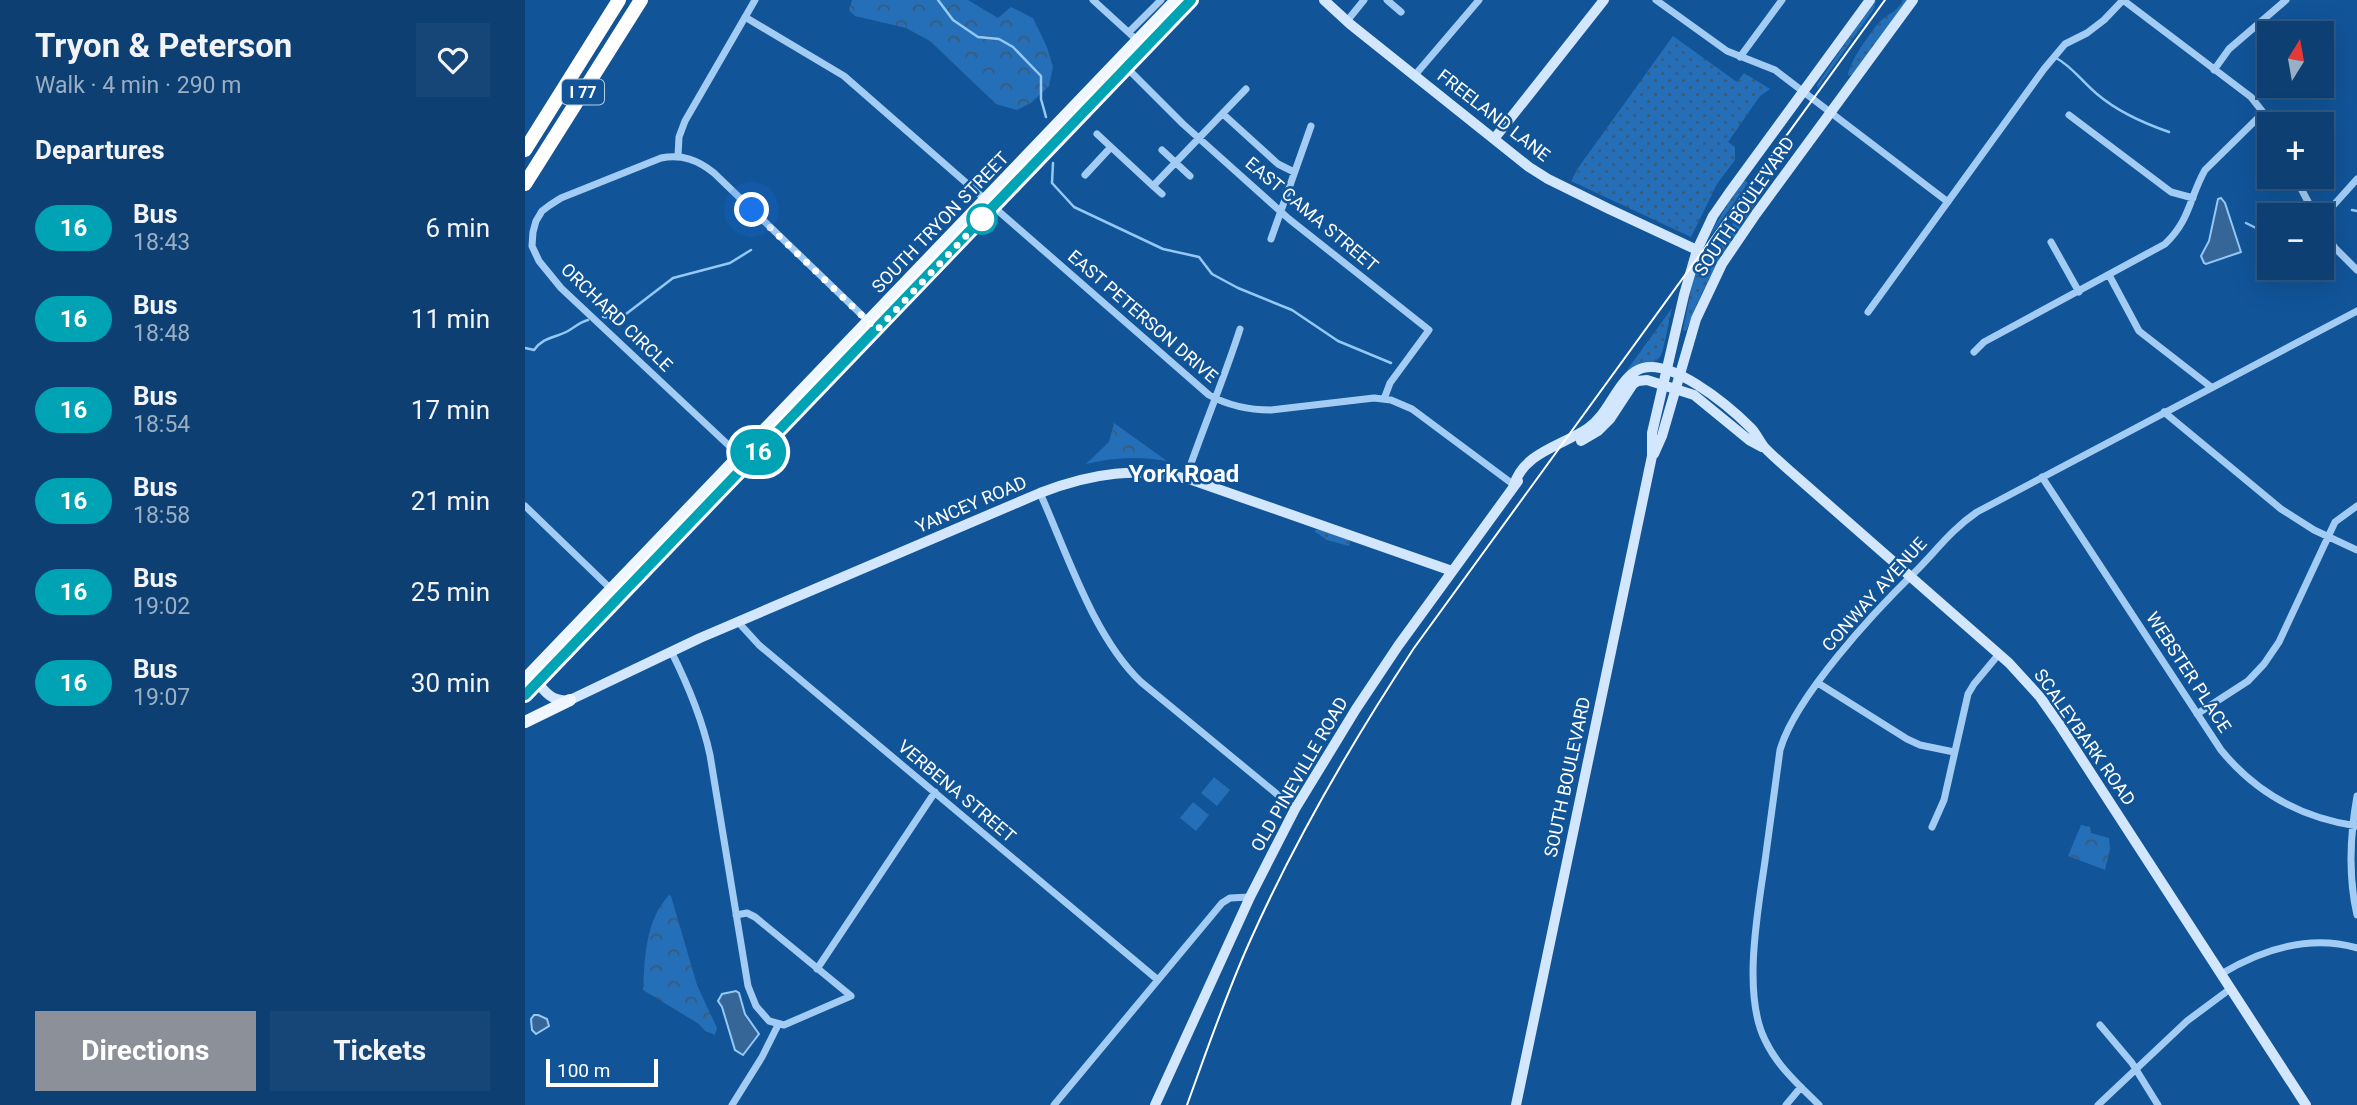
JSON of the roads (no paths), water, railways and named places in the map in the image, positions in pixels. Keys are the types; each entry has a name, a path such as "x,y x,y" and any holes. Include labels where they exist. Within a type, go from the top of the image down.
{"highway":[{"name":"I 77","path":"525,150 619,0"},
{"name":"I 77","path":"525,184 641,0"}],"main road":[{"name":"SOUTH TRYON STREET","path":"525,695 531,679 873,326 1122,64 1137,40 1177,0"},
{"name":"SOUTH TRYON STREET","path":"1137,40 1190,0"},
{"name":"SOUTH TRYON STREET","path":"616,594 741,456 873,326"},
{"path":"525,722 570,700"}],"street":[{"path":"755,0 685,121 679,137 678,156 696,161 714,173 873,326"},
{"path":"1094,0 1137,40 1161,0"},
{"name":"FREELAND LANE","path":"1324,0 1525,164 1548,179 1697,250"},
{"path":"1347,21 1364,0"},
{"path":"1387,0 1401,12"},
{"path":"1415,75 1479,0"},
{"path":"1494,139 1604,0"},
{"path":"1656,0 1727,51 1770,67 1948,202"},
{"path":"1740,57 1782,0"},
{"name":"SOUTH BOULEVARD","path":"1516,1105 1652,456 1652,433 1697,250 1713,216 1728,193 1870,0"},
{"name":"SOUTH BOULEVARD","path":"1652,456 1662,436 1696,319 1722,264 1830,111 1913,0"},
{"path":"1868,312 2022,97 2065,44 2105,20 2123,0 2251,97 2262,112"},
{"path":"2214,69 2229,49 2286,0"},
{"name":"EAST PETERSON DRIVE","path":"745,17 844,76 1168,361 1214,398 1243,408 1264,410 1384,399 1402,404 1514,485"},
{"name":"EAST CAMA STREET","path":"1122,64 1279,211 1429,330 1390,383 1384,399"},
{"path":"1153,186 1247,89"},
{"path":"1223,114 1278,164 1294,172"},
{"path":"2069,115 2171,191 2193,198"},
{"path":"1974,352 1983,342 2165,244 2186,219 2199,180 2212,161 2257,119"},
{"path":"1271,239 1311,127"},
{"path":"1097,134 1162,194"},
{"path":"1085,175 1111,147"},
{"path":"1162,150 1190,176"},
{"name":"ORCHARD CIRCLE","path":"678,156 661,158 561,198 542,211 533,232 532,246 539,261 561,288 741,456"},
{"path":"2334,205 2357,179"},
{"path":"2051,242 2078,292"},
{"path":"2334,247 2357,270"},
{"path":"2109,275 2139,331 2211,387"},
{"name":"CONWAY AVENUE","path":"1819,1105 1772,1053 1760,1028 1755,991 1755,947 1780,750 1787,729 1818,683 1909,577 1962,522 2357,311"},
{"path":"1186,478 1240,329"},
{"name":"OLD PINEVILLE ROAD","path":"1514,485 1517,474 1529,461 1595,423 1632,374 1641,368 1667,369"},
{"name":"SCALEYBARK ROAD","path":"1667,369 1703,389 1752,429 1765,448 2025,680 2059,724 2306,1105"},
{"name":"OLD PINEVILLE ROAD","path":"1155,1105 1250,897 1295,809 1356,709 1452,571 1514,485 1543,458 1598,431 1633,384 1639,380 1663,384"},
{"name":"SCALEYBARK ROAD","path":"1663,384 1693,395 1749,440 1765,448"},
{"path":"2165,412 2281,509 2357,550"},
{"name":"YANCEY ROAD","path":"570,700 671,651 1041,493 1075,480 1108,473 1151,472 1186,478 1452,571"},
{"name":"WEBSTER PLACE","path":"2042,477 2233,765 2258,787 2286,804 2306,814 2355,826"},
{"path":"1041,493 1098,623 1126,667 1295,809"},
{"path":"525,506 616,594"},
{"path":"2197,714 2241,686 2264,664 2279,642 2335,522 2357,506"},
{"name":"VERBENA STREET","path":"738,622 767,652 1158,980"},
{"path":"671,651 694,698 706,735 736,915 748,986 752,998 763,1016 778,1025 793,1022 851,996 755,917 747,914 736,915"},
{"path":"1932,827 1944,800 1968,694 1999,654"},
{"path":"531,679 554,700 570,700"},
{"path":"1818,683 1907,739 1920,745 1954,752"},
{"path":"817,969 935,792"},
{"path":"2357,796 2352,880 2357,915"},
{"path":"1054,1105 1222,903 1230,898 1250,897"},
{"path":"2221,974 2254,956 2283,947 2317,942 2357,947"},
{"path":"2098,1105 2187,1021 2230,989"},
{"path":"732,1105 778,1025"},
{"path":"2101,1025 2136,1069 2158,1105"},
{"path":"1786,1105 1801,1087"}],"waterway":[{"path":"938,0 953,20 978,37 999,39 1013,47 1041,76 1041,99 1046,117"},
{"path":"2056,58 2122,112 2169,132"},
{"path":"1053,163 1052,183 1074,207 1163,249 1199,257 1212,274 1292,310 1338,341 1391,363"},
{"path":"2352,210 2357,211"},
{"path":"2246,223 2257,228"},
{"path":"603,317 614,318 626,314 673,278 730,263 751,250"},
{"path":"525,348 534,350 545,340 588,320"}],"tram line":[{"path":"1187,1105 1233,981 1286,865 1326,791 1391,683 1885,0"}],"district":[{"name":"York Road","path":"1184,474"}]}
